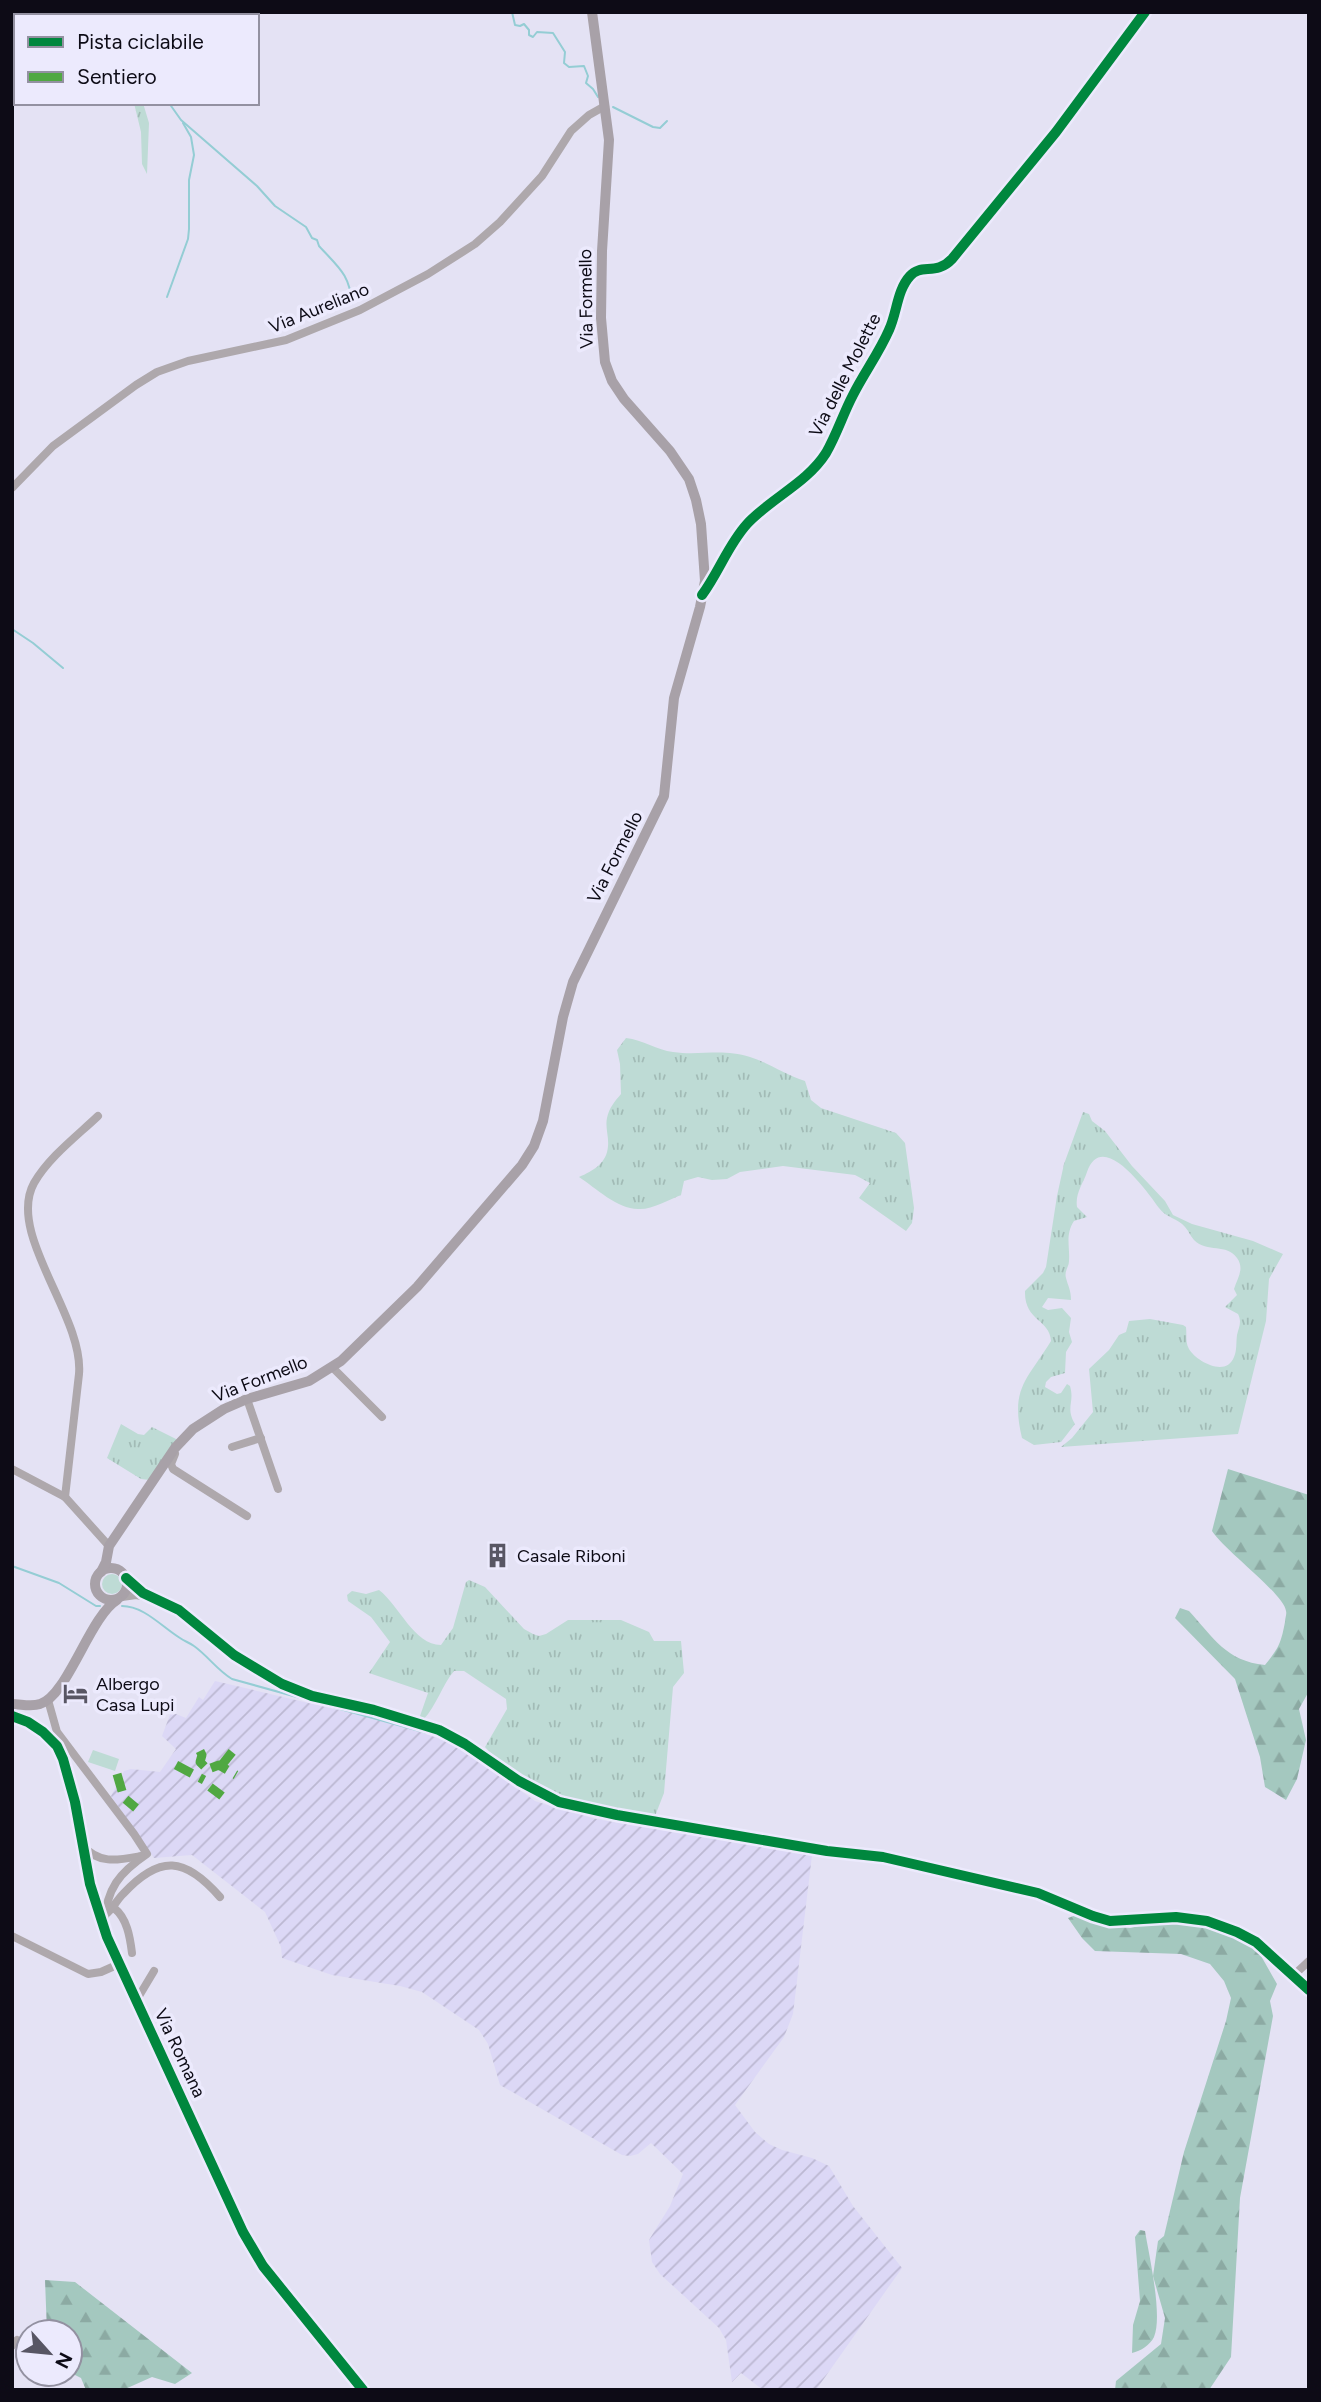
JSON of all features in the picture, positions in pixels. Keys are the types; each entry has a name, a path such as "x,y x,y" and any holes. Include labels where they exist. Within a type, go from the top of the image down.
{"main road":[{"name":"Via Formello","path":"101,1572 109,1546 175,1448 188,1434 210,1417 247,1399 309,1381 333,1368 422,1282 519,1170 531,1151 544,1117 562,1023 573,982 663,798 675,694 702,596 704,548 697,503 690,483 667,448 624,399 612,382 606,365 601,317 602,244 609,149 592,12"},
{"path":"12,1704 39,1704 48,1700 76,1660 100,1617 127,1588 109,1546"},
{"path":"100,1617 102,1607 96,1582 101,1572 112,1568 123,1574"},
{"path":"99,1594 107,1600 119,1598"}],"street":[{"name":"Via delle Molette","path":"702,596 742,529 770,502 809,473 824,455 852,395 888,334 908,278 919,270 939,269 952,259 1060,127 1145,12"},
{"name":"Via Aureliano","path":"12,488 53,446 153,374 183,362 285,340 360,310 428,274 481,239 506,217 544,174 560,147 582,121 605,106"},
{"path":"65,1497 80,1360 71,1326 44,1271 33,1230 29,1200 33,1185 42,1171 98,1116"},
{"path":"333,1368 382,1417"},
{"path":"247,1399 278,1489"},
{"path":"232,1447 261,1438"},
{"path":"175,1448 170,1466 173,1469 247,1517"},
{"path":"12,1468 65,1497 109,1546"},
{"path":"123,1574 136,1588 182,1612 234,1655 282,1684 312,1696 374,1710 445,1732 519,1782 559,1802 617,1815 827,1851 883,1857 1038,1893 1110,1921 1177,1917 1203,1920 1252,1939 1309,1990"},
{"path":"119,1598 136,1595 153,1599"},
{"path":"48,1700 57,1732 149,1854"},
{"name":"Via Romana","path":"12,1717 39,1729 58,1749 69,1778 90,1884 104,1930 253,2250 363,2390"},
{"path":"58,1749 63,1740"},
{"path":"82,1844 92,1854 107,1860 149,1854"},
{"path":"104,1930 109,1897 118,1877 149,1854"},
{"path":"105,1915 139,1879 154,1868 165,1865 177,1866 195,1873 220,1897"},
{"path":"114,1908 123,1920 132,1953"},
{"path":"12,1936 88,1974 119,1964"},
{"path":"1294,1975 1309,1961"},
{"path":"136,2001 154,1971"}],"shaded area":[{"path":"215,1681 394,1723 446,1741 471,1755 535,1801 563,1810 596,1819 812,1855 793,2014 784,2037 735,2105 755,2132 769,2144 829,2166 853,2206 902,2268 816,2390 763,2390 741,2373 732,2382 726,2340 719,2328 660,2274 652,2262 649,2240 670,2206 683,2174 651,2143 638,2154 622,2155 500,2085 488,2044 479,2030 422,1992 332,1975 282,1958 281,1947 265,1912 192,1855 154,1858 111,1796 124,1771 131,1769 160,1772 176,1749 162,1736 171,1712 186,1718 199,1697 203,1700"}],"green space":[{"path":"134,105 144,105 149,123 147,174 142,164 141,132"},
{"path":"626,1038 673,1052 730,1053 750,1057 805,1081 811,1100 821,1108 896,1133 905,1143 914,1208 912,1223 906,1231 859,1198 870,1183 855,1175 783,1166 740,1172 727,1179 698,1177 684,1181 681,1195 649,1208 622,1206 607,1197 579,1177 598,1166 607,1152 607,1118 621,1094 617,1050"},
{"path":"1083,1112 1089,1114 1092,1121 1105,1131 1132,1166 1165,1201 1173,1215 1192,1224 1253,1241 1283,1254 1269,1279 1266,1321 1238,1434 1061,1447 1093,1412 1089,1369 1109,1350 1119,1335 1126,1332 1129,1321 1150,1319 1183,1325 1186,1327 1188,1346 1193,1354 1218,1367 1230,1363 1234,1357 1240,1324 1238,1314 1225,1307 1237,1295 1234,1289 1240,1270 1239,1262 1233,1253 1199,1244 1182,1224 1162,1211 1124,1167 1103,1157 1094,1160 1078,1193 1077,1207 1087,1217 1074,1221 1070,1231 1066,1276 1071,1300 1048,1298 1042,1307 1048,1310 1062,1308 1071,1318 1069,1332 1072,1342 1066,1352 1065,1373 1051,1377 1045,1387 1057,1394 1061,1393 1067,1384 1070,1386 1070,1409 1075,1424 1061,1442 1034,1445 1022,1438 1018,1407 1023,1385 1051,1341 1046,1328 1028,1308 1025,1291 1046,1267 1064,1164"},
{"path":"121,1424 144,1435 152,1427 178,1440 150,1480 141,1479 107,1458"},
{"path":"1228,1469 1309,1495 1309,1691 1299,1709 1306,1740 1297,1779 1286,1800 1265,1787 1260,1757 1235,1679 1175,1618 1180,1608 1189,1611 1222,1647 1240,1659 1252,1663 1265,1665 1281,1640 1286,1613 1283,1604 1212,1531"},
{"path":"108,1574 116,1574 122,1584 116,1594 108,1594 102,1588 102,1580"},
{"path":"469,1580 485,1587 524,1629 539,1636 568,1620 621,1620 649,1632 654,1641 681,1641 684,1673 673,1687 664,1793 655,1816 599,1805 545,1789 528,1781 498,1760 485,1747 507,1709 506,1699 464,1671 454,1671 423,1720 420,1716 428,1693 369,1673 390,1642 371,1617 348,1601 347,1595 352,1591 366,1594 379,1590 415,1632 431,1643 441,1645 453,1628 466,1582"},
{"path":"93,1750 119,1759 115,1771 88,1762"},
{"path":"1076,1915 1099,1924 1130,1928 1173,1918 1199,1921 1256,1947 1277,1984 1270,2001 1273,2016 1240,2198 1231,2357 1209,2390 1115,2390 1116,2381 1161,2344 1165,2318 1153,2276 1158,2241 1164,2236 1184,2152 1231,1998 1224,1981 1210,1964 1181,1954 1095,1951 1068,1918"},
{"path":"1140,2230 1145,2231 1157,2315 1154,2337 1142,2349 1132,2353 1133,2325 1140,2301 1135,2237"},
{"path":"45,2280 75,2282 192,2373 175,2384 152,2377 123,2390 86,2390 84,2318 46,2318"}],"waterway":[{"path":"512,12 515,25 524,24 529,35 533,37 537,32 553,33 565,52 564,63 569,67 584,66 588,76 586,83 598,97"},
{"path":"170,105 181,120 257,186 275,206 306,227 346,278 352,304"},
{"path":"613,107 653,127 660,128 667,121"},
{"path":"167,297 188,239 189,229 189,180 194,155 191,137 183,123"},
{"path":"12,629 63,668"},
{"path":"12,1566 59,1583 100,1606"},
{"path":"122,1606 138,1609 153,1618 194,1646 232,1679 427,1733"}],"marked path":[{"path":"221,1766 236,1747"},
{"path":"200,1751 200,1762 209,1771"},
{"path":"176,1765 204,1780"},
{"path":"211,1768 219,1765 236,1775"},
{"path":"117,1774 124,1798 136,1808"},
{"path":"210,1787 222,1796"}],"cycle path":[{"path":"702,595 747,524 799,482 826,453 853,395 881,347 910,276 919,270 940,267 952,259 1056,132 1145,12"},
{"path":"126,1578 143,1593 179,1610 234,1655 282,1684 312,1696 374,1710 439,1730 465,1744 519,1781 559,1802 617,1815 827,1851 883,1857 1038,1893 1110,1921 1176,1917 1207,1921 1256,1942 1309,1990"},
{"path":"12,1716 43,1732 57,1746 63,1759 75,1802 90,1884 107,1937 243,2232 263,2266 363,2390"}],"place":[{"name":"Casale Riboni","path":"497,1556"},
{"name":"Albergo Casa Lupi","path":"76,1694"}]}
